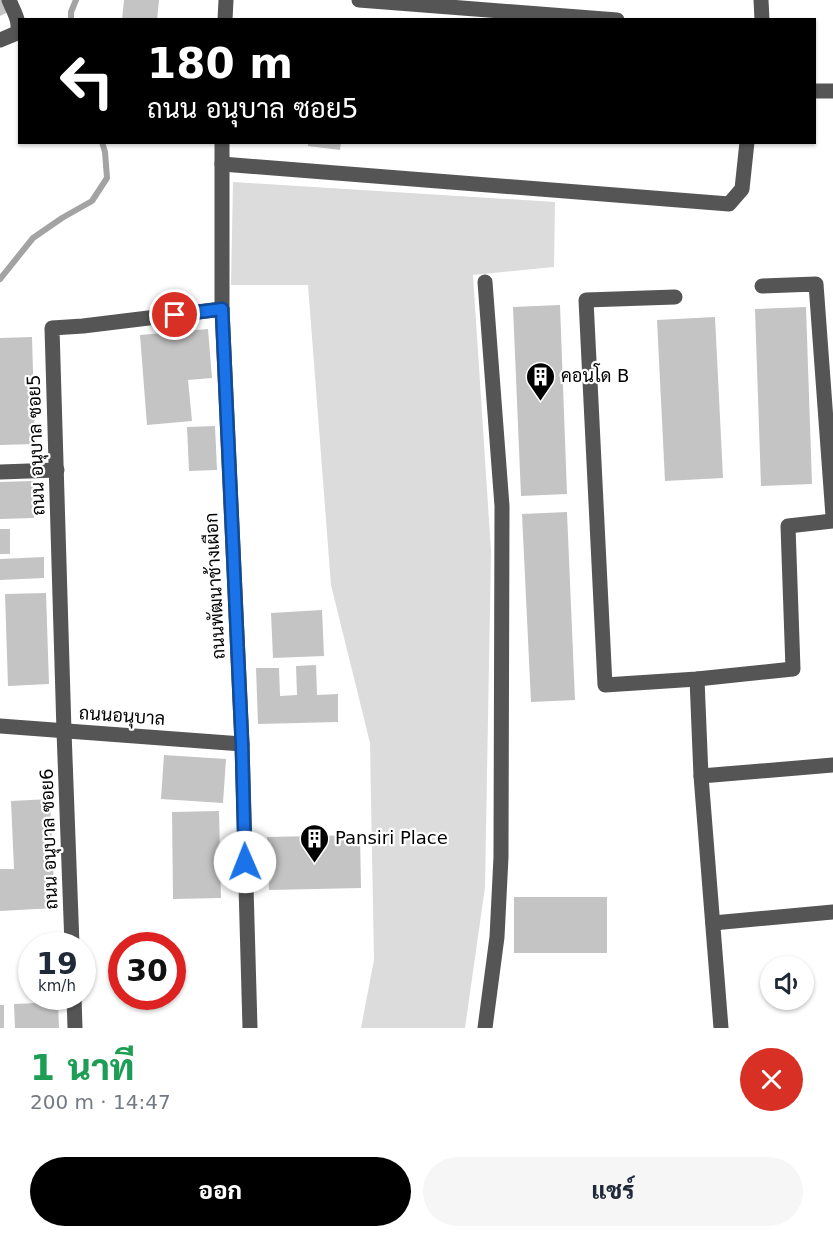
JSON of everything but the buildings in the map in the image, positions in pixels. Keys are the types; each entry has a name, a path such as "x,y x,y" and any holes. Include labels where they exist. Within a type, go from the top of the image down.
{"street":[{"path":"9,0 18,26"},
{"path":"225,18 226,0"},
{"path":"359,0 591,18"},
{"path":"761,0 762,18"},
{"path":"0,40 18,32"},
{"path":"816,91 833,91"},
{"name":"ถนนพัฒนาช้างเผือก","path":"222,144 222,309 242,744 250,1028"},
{"path":"222,165 729,204 742,189 747,144"},
{"path":"485,282 502,506 501,858 496,937 485,1028"},
{"path":"762,286 816,284 833,516"},
{"path":"675,297 586,300 605,686 793,669 789,526 833,521"},
{"name":"ถนน อนุบาล ซอย5","path":"64,731 52,328 222,309"},
{"path":"0,472 57,470"},
{"path":"697,679 701,776 721,1028"},
{"name":"ถนนอนุบาล","path":"0,726 242,744"},
{"name":"ถนน อนุบาล ซอย6","path":"64,731 72,932"},
{"path":"701,776 833,765"},
{"path":"713,923 833,912"},
{"path":"74,1010 75,1028"}],"shaded area":[{"path":"233,182 555,202 554,267 473,275 491,551 485,887 465,1028 361,1028 374,960 370,743 331,585 308,285 231,285"}],"waterway":[{"path":"71,18 76,0"},
{"path":"0,279 33,238 92,201 107,178 103,144"}],"place":[{"name":"คอนโด B","path":"540,402"},
{"name":"Pansiri Place","path":"314,864"}],"route":[{"path":"175,315 222,309 242,744 245,862"}]}
